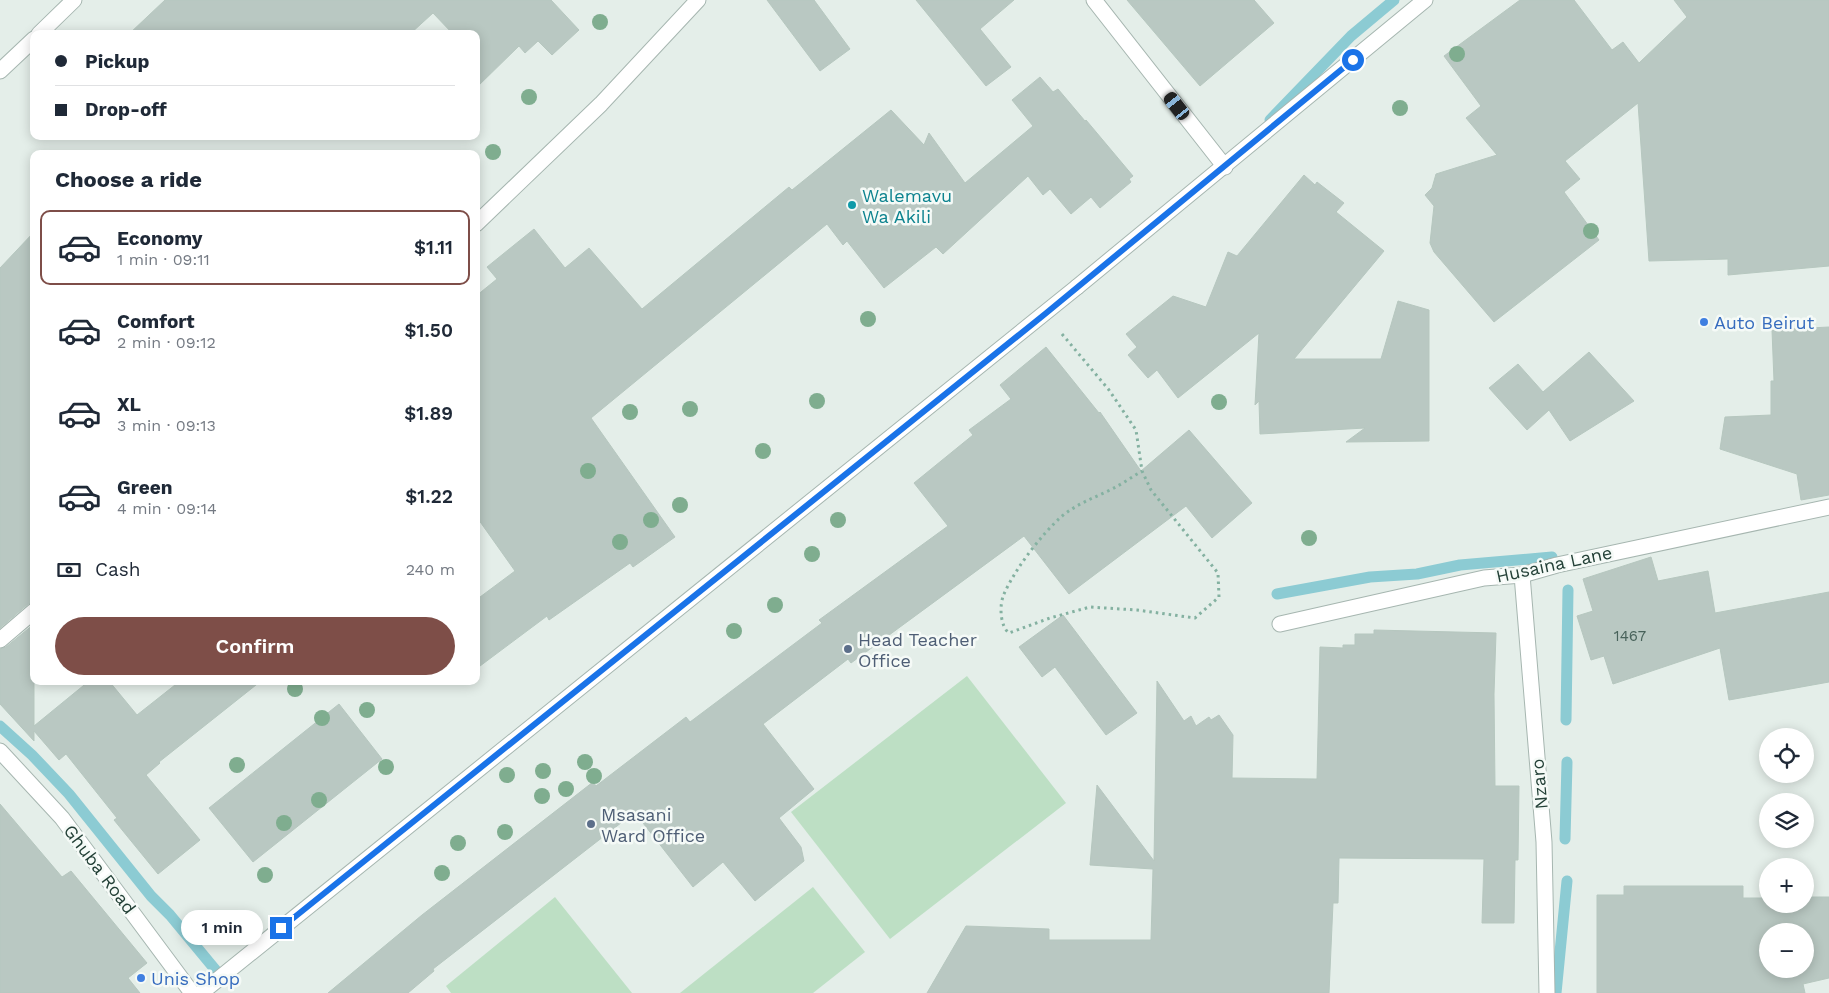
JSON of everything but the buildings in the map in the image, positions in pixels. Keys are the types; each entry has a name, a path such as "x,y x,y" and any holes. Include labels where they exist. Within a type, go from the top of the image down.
{"street":[{"path":"43,30 74,0"},
{"path":"480,220 601,104 698,0"},
{"path":"1094,0 1225,167"},
{"path":"200,993 1045,314 1425,0"},
{"path":"0,71 30,42"},
{"name":"Husaina Lane","path":"1280,624 1484,578 1522,575 1596,556 1829,507"},
{"name":"Nzaro","path":"1522,575 1544,842 1547,993"},
{"path":"0,640 30,615"},
{"name":"Ghuba Road","path":"0,751 62,818 192,993"}],"path":[{"path":"1045,314 1109,390 1136,430 1142,471 1151,490 1218,573 1219,597 1195,618 1137,610 1090,607 1050,618 1009,633 1004,629 1001,623 1003,596 1030,552 1061,517 1088,499 1112,489 1142,471"}],"green space":[{"path":"967,676 1066,803 890,939 791,812"},
{"path":"813,887 865,952 813,993 680,993"},
{"path":"555,897 632,993 451,993 446,986"}],"waterway":[{"path":"1270,120 1351,36 1394,0"},
{"path":"1277,594 1370,577 1417,574 1460,565 1552,557"},
{"path":"1566,720 1568,590"},
{"path":"0,726 32,755 69,794 151,896 170,915 218,973"},
{"path":"1565,839 1567,762"},
{"path":"1556,993 1567,881"}],"place":[{"name":"Walemavu Wa Akili","path":"852,205"},
{"name":"Auto Beirut","path":"1704,322"},
{"name":"Head Teacher Office","path":"848,649"},
{"name":"Msasani Ward Office","path":"591,824"},
{"name":"Unis Shop","path":"141,978"}],"route":[{"path":"281,928 1045,314 1353,60"}]}
